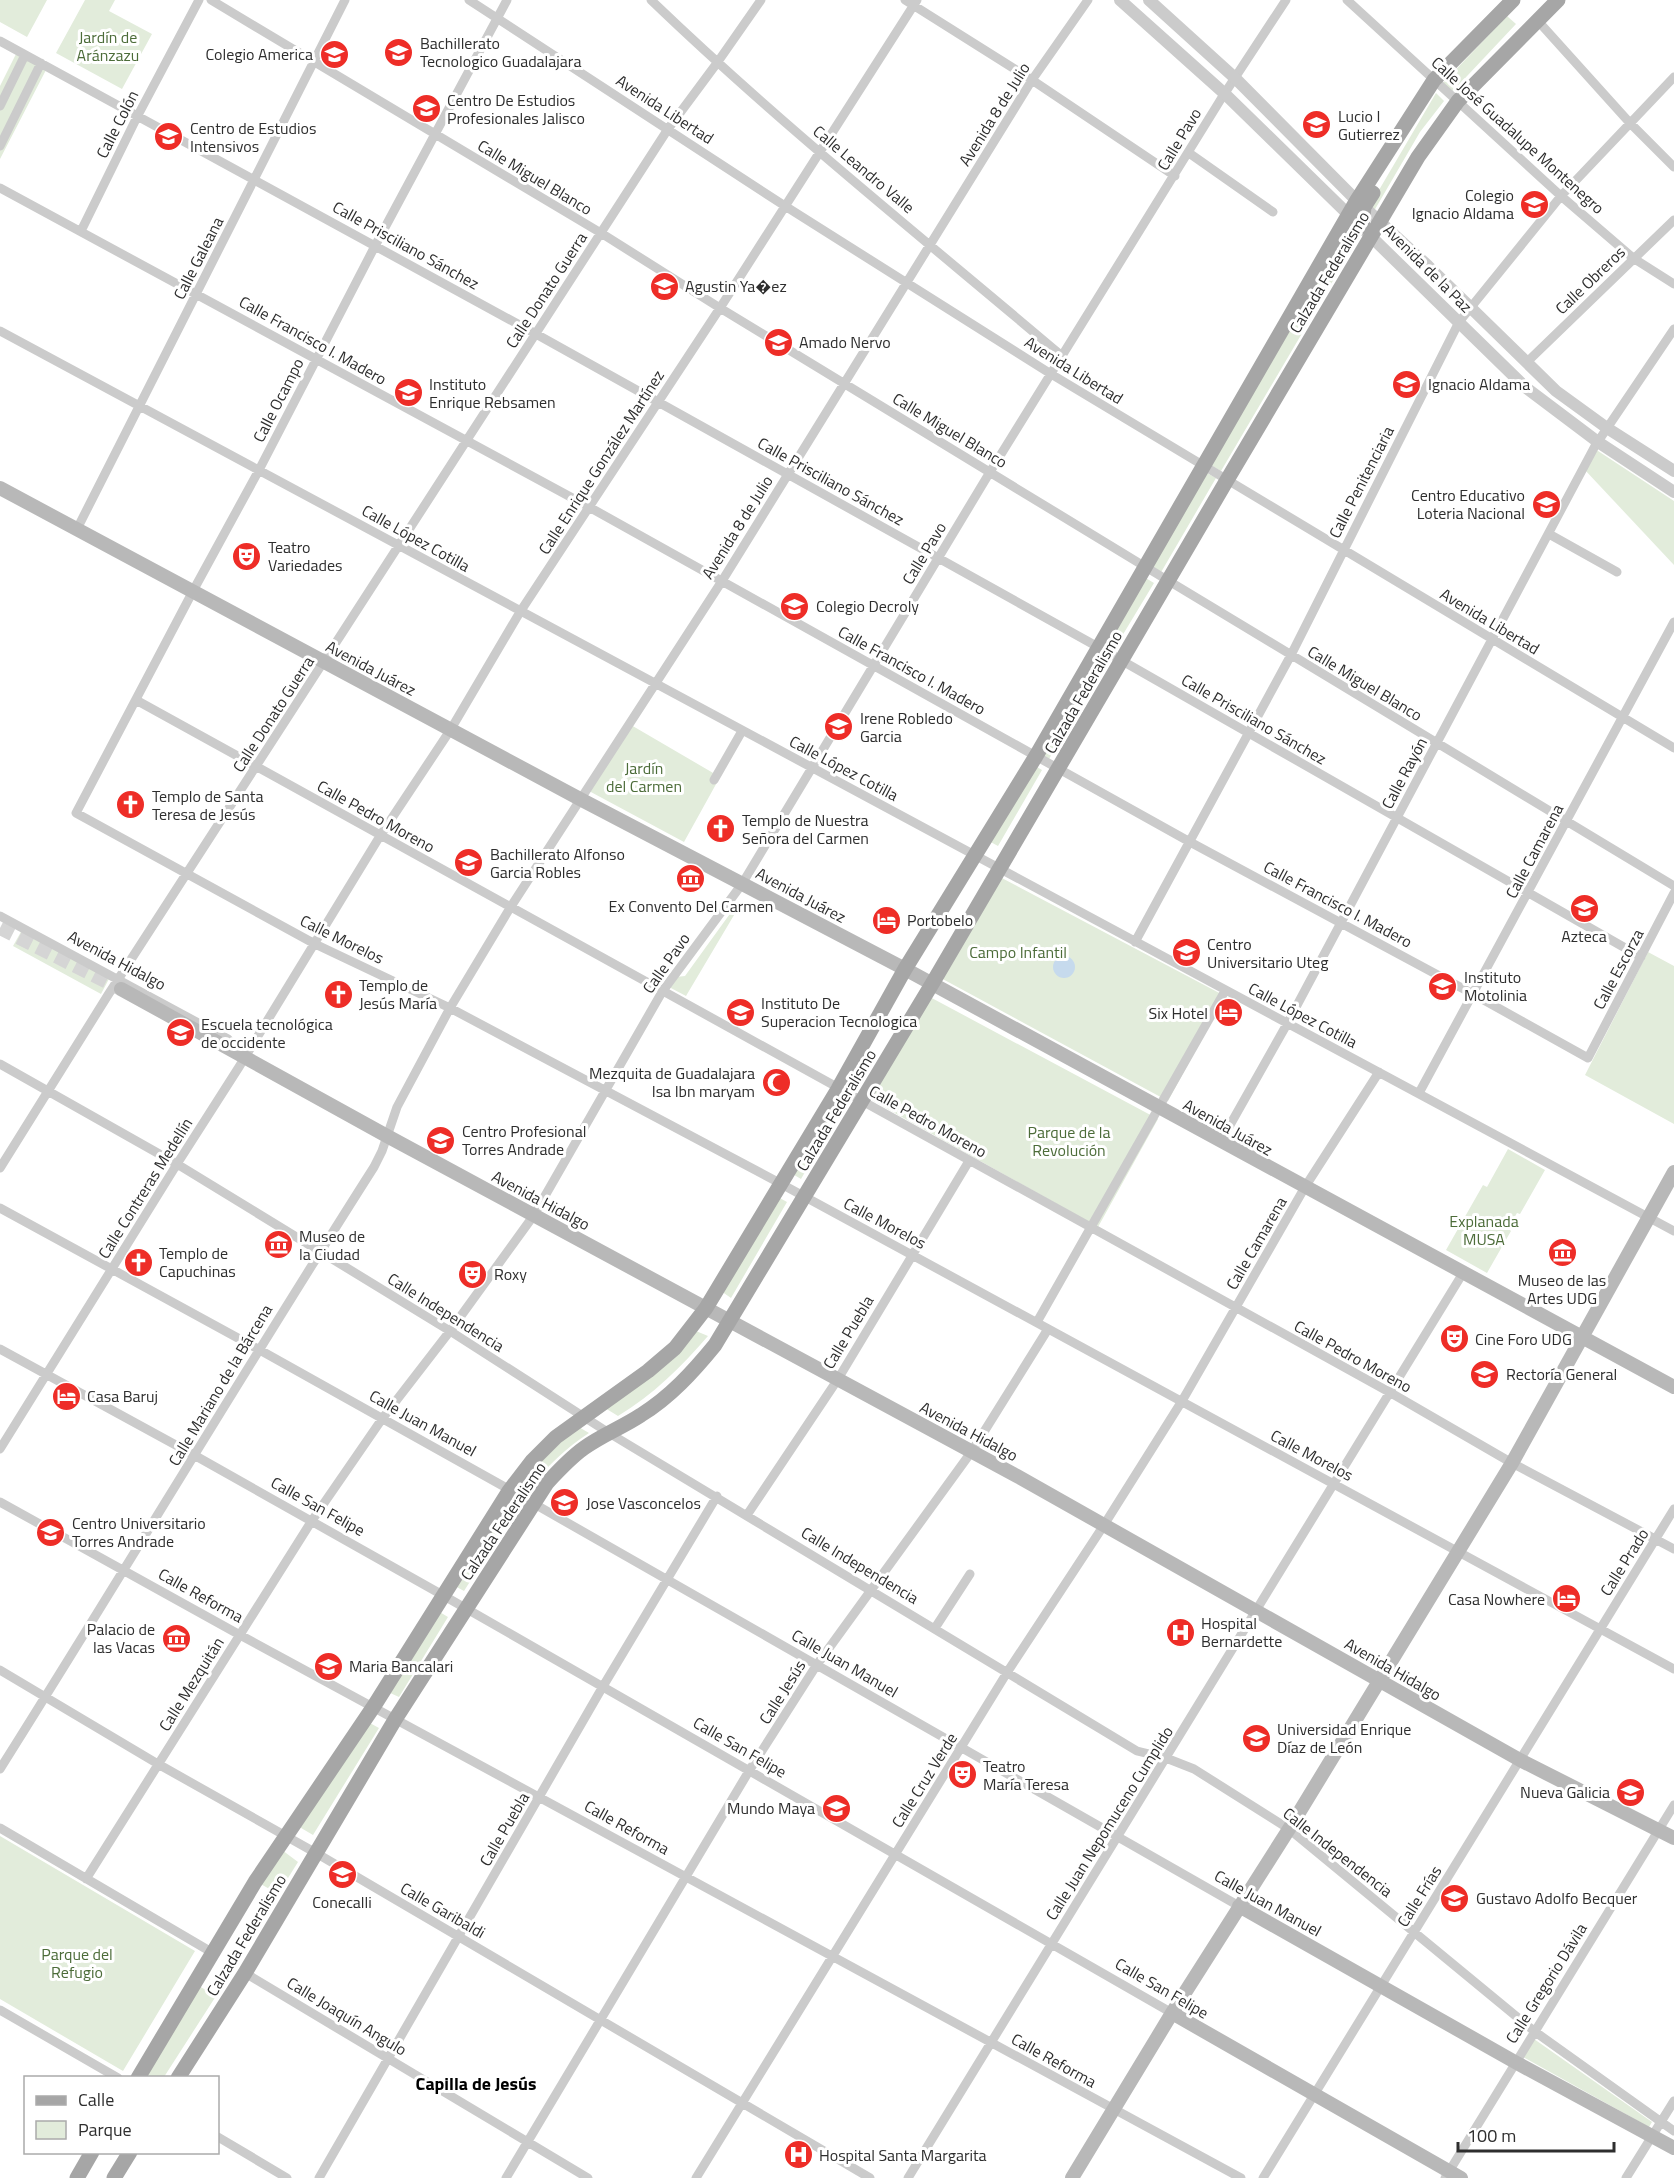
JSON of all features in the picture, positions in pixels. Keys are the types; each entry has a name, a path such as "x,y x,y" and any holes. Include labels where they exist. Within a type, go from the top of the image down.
{"main road":[{"name":"Calzada Federalismo","path":"139,2076 285,1836 374,1706 509,1491 532,1461 556,1437 640,1377 675,1348 706,1308 838,1089 905,969 1036,756 1349,214 1361,204 1431,84 1513,0"},
{"name":"Calzada Federalismo","path":"179,2076 244,1973 396,1719 547,1482 586,1446 642,1415 672,1392 698,1366 731,1321 1059,769 1227,480 1367,231 1380,221 1458,101 1558,0"},
{"path":"1361,204 1367,231"},
{"name":"Avenida Juárez","path":"0,488 580,799 905,969 1674,1388"},
{"name":"Avenida Hidalgo","path":"120,984 245,1058 387,1136 972,1451 1520,1760 1674,1838"},
{"path":"1071,2178 1289,1829 1512,1463 1674,1172"},
{"name":"Calle Juan Manuel","path":"1239,1906 1515,2062 1674,2148"},
{"name":"Calle San Felipe","path":"1172,2013 1315,2094 1452,2176"},
{"path":"77,2178 91,2154"},
{"path":"114,2178 129,2154"}],"street":[{"name":"Calle Colón","path":"81,231 137,117 199,0"},
{"name":"Calle Miguel Blanco","path":"211,0 601,233 1168,581 1674,886"},
{"name":"Calle Galeana","path":"77,529 345,0"},
{"name":"Avenida Libertad","path":"469,0 785,206 1051,374 1674,748"},
{"name":"Calle Ocampo","path":"76,813 507,0"},
{"name":"Calle Leandro Valle","path":"651,0 717,63 819,152 1062,356"},
{"name":"Calle Donato Guerra","path":"0,1168 120,984 187,873 668,129 761,0"},
{"name":"Avenida 8 de Julio","path":"450,1008 510,908 722,581 1032,80 1088,0"},
{"name":"Avenida de la Paz","path":"1120,0 1225,94 1525,387 1598,442 1674,492"},
{"name":"Avenida de la Paz","path":"1149,0 1234,78 1361,204 1556,391 1607,428 1674,471"},
{"name":"Calle Pavo","path":"534,1215 662,992 742,884 990,472 1234,78 1286,0"},
{"name":"Calle José Guadalupe Montenegro","path":"1347,0 1431,84 1458,101 1633,258 1674,284"},
{"path":"912,2 1175,176"},
{"name":"Calle Enrique González Martínez","path":"315,944 380,836 451,729 520,612 720,308 912,2"},
{"path":"1538,21 1629,122 1674,167"},
{"name":"Calle Prisciliano Sánchez","path":"0,41 536,334 1098,647 1641,957"},
{"path":"0,106 25,55"},
{"path":"0,146 40,63"},
{"name":"Calle Penitenciaria","path":"1135,942 1291,655 1459,322 1562,196 1629,122 1674,77"},
{"path":"1189,153 1273,212"},
{"name":"Calle Francisco I. Madero","path":"0,188 590,507 1191,842 1588,1058"},
{"name":"Calle Obreros","path":"1527,362 1674,220"},
{"name":"Calle Rayón","path":"1221,1141 1287,1024 1598,442 1674,329"},
{"name":"Calle López Cotilla","path":"0,331 1674,1231"},
{"path":"1549,534 1617,572"},
{"name":"Calle Camarena","path":"1419,1094 1674,622"},
{"name":"Calle Pedro Moreno","path":"136,700 1512,1463 1674,1549"},
{"path":"714,780 742,731"},
{"name":"Calle Morelos","path":"76,813 315,944 450,1008 780,1183 1674,1669"},
{"name":"Calle Escorza","path":"1588,1058 1674,893"},
{"name":"Avenida Hidalgo","path":"0,916 120,984"},
{"name":"Calle Contreras Medellín","path":"0,1449 315,944"},
{"path":"1037,1322 1225,991"},
{"name":"Calle Mariano de la Bárcena","path":"0,1769 258,1349 374,1167 398,1107 450,1008"},
{"name":"Calle Independencia","path":"0,1064 177,1164 450,1331 609,1433 1008,1671 1137,1751 1166,1758 1194,1769 1289,1829 1534,2031 1674,2131"},
{"name":"Calle Camarena","path":"1182,1401 1305,1187 1379,1072"},
{"name":"Calle Puebla","path":"747,1515 838,1379 969,1161"},
{"name":"Calle Juan Manuel","path":"0,1208 258,1349 1239,1906"},
{"name":"Calle Mezquitán","path":"86,1879 311,1522 382,1419 450,1331 534,1215"},
{"path":"1335,1484 1463,1273"},
{"name":"Calle Jesús","path":"506,2178 749,1772 816,1666 972,1451 1048,1329"},
{"name":"Calle San Felipe","path":"0,1349 194,1455 443,1596 1172,2013"},
{"name":"Calle Cruz Verde","path":"696,2178 1008,1671 1182,1401"},
{"name":"Calle Juan Nepomuceno Cumplido","path":"908,2178 1335,1484"},
{"name":"Calle Puebla","path":"319,2178 602,1688 717,1496"},
{"name":"Calle Reforma","path":"0,1502 240,1635 1241,2178"},
{"name":"Calle Prado","path":"1600,1630 1674,1509"},
{"path":"935,1628 970,1574"},
{"name":"Calle Frías","path":"1263,2178 1600,1630"},
{"name":"Calle Garibaldi","path":"0,1670 870,2178"},
{"name":"Calle Gregorio Dávila","path":"1452,2176 1515,2062 1674,1805"},
{"path":"0,1828 213,1953"},
{"name":"Calle Joaquín Angulo","path":"244,1973 588,2178"},
{"path":"0,2023 3,2012 115,2076"},
{"path":"1626,2178 1674,2101"},
{"path":"219,2138 287,2178"}],"green space":[{"path":"0,0 47,0 27,37 0,22"},
{"name":"Jardín de Aránzazu","path":"85,0 115,0 109,11 152,34 122,89 56,53"},
{"path":"1507,16 1516,24 1452,92 1443,83"},
{"path":"16,54 46,70 0,159 0,86"},
{"path":"1436,93 1444,101 1420,132 1374,211 1369,207"},
{"path":"1345,235 1354,245 1221,471 1209,464"},
{"path":"1595,449 1674,501 1674,565 1584,469"},
{"path":"1205,472 1216,478 1160,574 1149,568"},
{"path":"1144,577 1154,583 1113,651 1103,645"},
{"path":"1098,653 1108,659 1049,759 1039,753"},
{"name":"Jardín del Carmen","path":"631,725 720,777 684,842 589,791"},
{"path":"1032,764 1042,770 998,846 987,840"},
{"name":"Parque de la Revolución","path":"998,876 1225,996 1168,1101 939,977"},
{"path":"737,904 740,905 686,996 669,987 676,977 685,976"},
{"path":"22,930 110,977 101,994 13,946"},
{"path":"1648,952 1674,966 1674,1124 1585,1075"},
{"name":"Parque de la Revolución","path":"928,996 1158,1119 1098,1227 868,1098"},
{"path":"836,1096 846,1101 801,1179 791,1173"},
{"name":"Explanada MUSA","path":"1508,1149 1545,1170 1520,1214 1517,1213 1508,1228 1511,1231 1487,1273 1446,1250 1483,1185 1487,1187"},
{"path":"776,1196 787,1202 731,1298 721,1291"},
{"path":"696,1331 708,1336 655,1390 618,1416 605,1408 654,1373"},
{"path":"577,1426 589,1433 557,1458 530,1488 520,1481"},
{"path":"503,1508 513,1514 464,1591 455,1586"},
{"path":"438,1611 448,1617 399,1697 388,1692"},
{"path":"368,1722 379,1728 313,1835 296,1825"},
{"name":"Parque del Refugio","path":"0,1836 195,1951 123,2071 0,1999"},
{"path":"282,1850 298,1862 278,1894 259,1883"},
{"path":"199,1986 216,1996 165,2076 145,2076"},
{"path":"1534,2039 1652,2122 1649,2127 1523,2057"}],"water":[{"path":"1064,956 1072,959 1075,967 1072,975 1064,978 1056,975 1053,967 1056,959"}],"tunnel":[{"path":"0,928 121,989"}],"place":[{"name":"Bachillerato Tecnologico Guadalajara","path":"399,52"},
{"name":"Colegio America","path":"334,54"},
{"name":"Centro De Estudios Profesionales Jalisco","path":"426,109"},
{"name":"Lucio I Gutierrez","path":"1317,125"},
{"name":"Centro de Estudios Intensivos","path":"169,137"},
{"name":"Colegio Ignacio Aldama","path":"1535,204"},
{"name":"Agustin Ya�ez","path":"664,286"},
{"name":"Amado Nervo","path":"778,342"},
{"name":"Ignacio Aldama","path":"1407,384"},
{"name":"Instituto Enrique Rebsamen","path":"408,393"},
{"name":"Centro Educativo Loteria Nacional","path":"1546,504"},
{"name":"Teatro Variedades","path":"247,556"},
{"name":"Colegio Decroly","path":"795,606"},
{"name":"Irene Robledo Garcia","path":"839,727"},
{"name":"Templo de Santa Teresa de Jesús","path":"131,805"},
{"name":"Templo de Nuestra Señora del Carmen","path":"721,829"},
{"name":"Bachillerato Alfonso Garcia Robles","path":"469,863"},
{"name":"Ex Convento Del Carmen","path":"691,878"},
{"name":"Azteca","path":"1584,908"},
{"name":"Portobelo","path":"886,920"},
{"name":"Centro Universitario Uteg","path":"1186,953"},
{"name":"Instituto Motolinia","path":"1443,986"},
{"name":"Templo de Jesús María","path":"338,994"},
{"name":"Instituto De Superacion Tecnologica","path":"740,1012"},
{"name":"Six Hotel","path":"1229,1013"},
{"name":"Escuela tecnológica de occidente","path":"180,1033"},
{"name":"Mezquita de Guadalajara Isa Ibn maryam","path":"776,1082"},
{"name":"Centro Profesional Torres Andrade","path":"441,1140"},
{"name":"Museo de la Ciudad","path":"278,1245"},
{"name":"Museo de las Artes UDG","path":"1562,1252"},
{"name":"Templo de Capuchinas","path":"138,1262"},
{"name":"Roxy","path":"473,1274"},
{"name":"Cine Foro UDG","path":"1454,1339"},
{"name":"Rectoría General","path":"1485,1374"},
{"name":"Casa Baruj","path":"66,1396"},
{"name":"Jose Vasconcelos","path":"565,1503"},
{"name":"Centro Universitario Torres Andrade","path":"51,1532"},
{"name":"Casa Nowhere","path":"1566,1599"},
{"name":"Hospital Bernardette","path":"1180,1632"},
{"name":"Palacio de las Vacas","path":"176,1638"},
{"name":"Maria Bancalari","path":"328,1666"},
{"name":"Universidad Enrique Díaz de León","path":"1256,1738"},
{"name":"Teatro María Teresa","path":"962,1775"},
{"name":"Nueva Galicia","path":"1631,1792"},
{"name":"Mundo Maya","path":"836,1808"},
{"name":"Conecalli","path":"342,1874"},
{"name":"Gustavo Adolfo Becquer","path":"1455,1898"},
{"name":"Hospital Santa Margarita","path":"798,2155"}],"district":[{"name":"Capilla de Jesús","path":"476,2083"}],"park label":[{"name":"Campo Infantil","path":"1018,952"}]}
